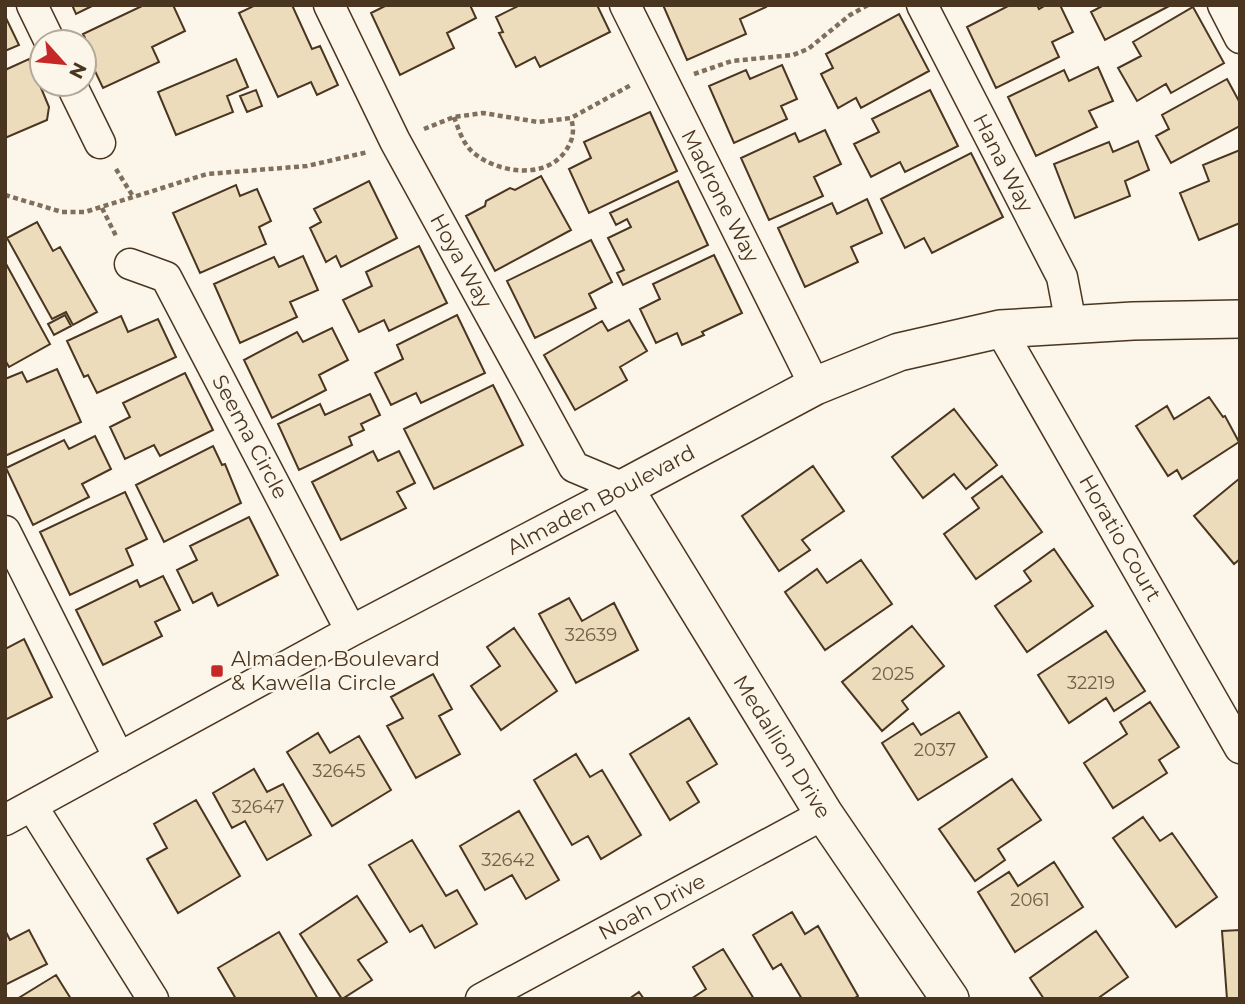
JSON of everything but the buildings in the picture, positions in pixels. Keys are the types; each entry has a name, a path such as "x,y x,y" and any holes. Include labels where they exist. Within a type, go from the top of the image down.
{"street":[{"path":"32,5 43,28"},
{"name":"Hoya Way","path":"329,5 395,141 574,467 624,488"},
{"name":"Madrone Way","path":"625,5 815,386"},
{"name":"Hana Way","path":"922,5 1062,277 1071,324"},
{"path":"1223,5 1240,38"},
{"path":"78,98 100,143"},
{"name":"Seema Circle","path":"130,264 166,277 351,631"},
{"name":"Almaden Boulevard","path":"5,820 351,631 815,386 899,352 1000,329 1240,318"},
{"name":"Horatio Court","path":"1000,329 1240,748"},
{"name":"Medallion Drive","path":"624,488 824,814 950,999"},
{"path":"5,531 120,758"},
{"path":"32,806 153,999"},
{"name":"Noah Drive","path":"481,999 824,814"}],"path":[{"path":"5,195 62,212 85,212 207,174 307,166 373,151 454,117 483,113 538,122 571,118 640,80 688,76 733,61 793,55 814,44 868,5"},
{"path":"454,117 462,138 474,153 505,169 526,170 540,169 559,159 570,144 575,131 571,118"}],"place":[{"name":"Almaden Boulevard & Kawella Circle","path":"217,671"}]}
